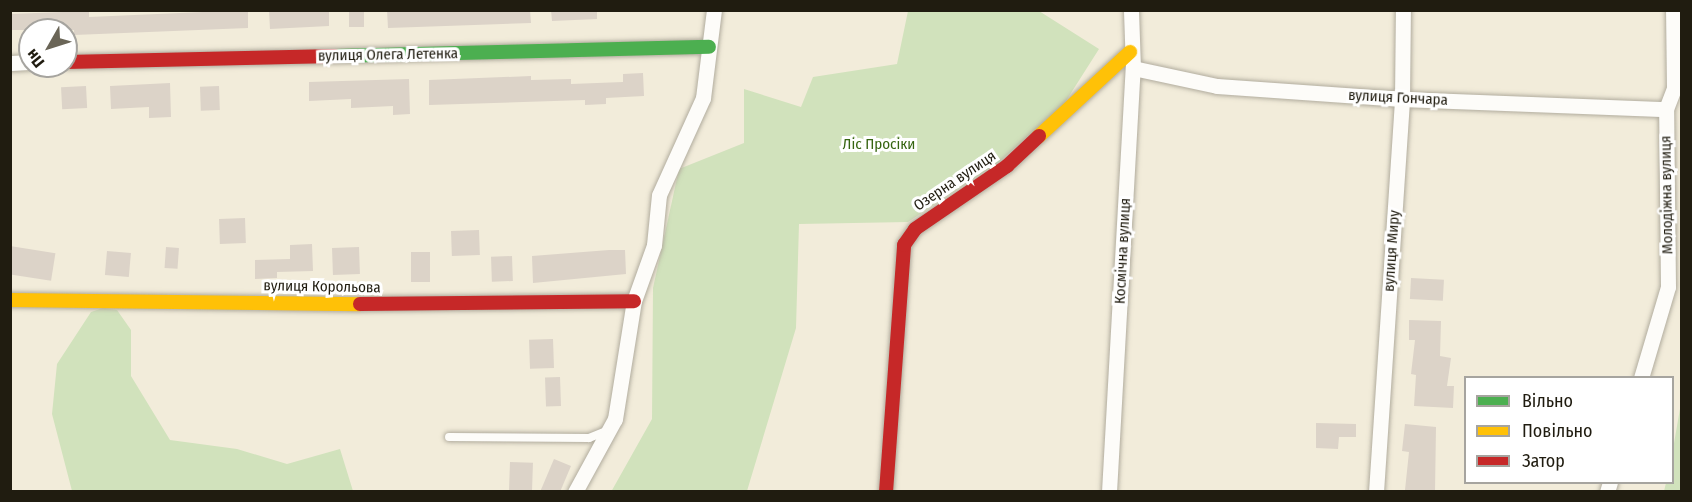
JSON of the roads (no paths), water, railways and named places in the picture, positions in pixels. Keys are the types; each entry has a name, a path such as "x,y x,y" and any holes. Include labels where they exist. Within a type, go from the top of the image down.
{"street":[{"path":"575,492 615,418 622,388 634,302 654,245 659,195 703,98 714,10"},
{"name":"Космічна вулиця","path":"1109,492 1133,68 1130,52 1131,10"},
{"name":"вулиця Миру","path":"1376,492 1402,99 1403,10"},
{"name":"Молодіжна вулиця","path":"1642,376 1668,287 1666,109 1678,86 1673,10"},
{"name":"вулиця Олега Летенка","path":"78,62 709,47"},
{"name":"Озерна вулиця","path":"886,492 904,245 915,229 1007,166 1130,52"},
{"name":"вулиця Гончара","path":"1133,68 1217,86 1402,99 1666,109"},
{"name":"вулиця Корольова","path":"10,300 404,305 634,302"}],"lane":[{"path":"449,437 589,438 606,431"}],"park label":[{"name":"Ліс Просіки","path":"879,145"}]}
